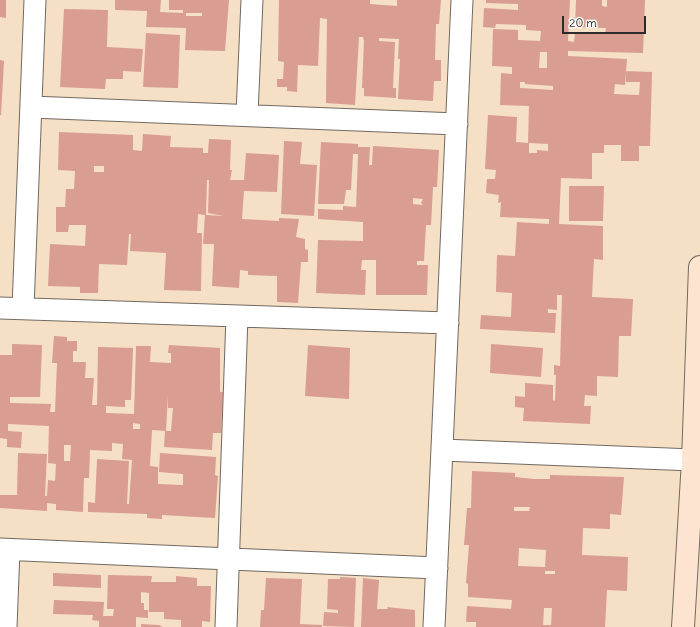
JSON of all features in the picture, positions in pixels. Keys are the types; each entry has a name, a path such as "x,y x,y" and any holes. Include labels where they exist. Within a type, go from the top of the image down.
{"street":[{"path":"22,308 35,0"},
{"path":"247,114 252,0"},
{"path":"434,627 462,0"},
{"path":"31,107 247,114 457,124"},
{"path":"682,627 693,460 700,267"},
{"path":"0,308 448,323"},
{"path":"226,627 237,316"},
{"path":"442,450 693,460"},
{"path":"6,627 4,549 437,568"}],"building":[{"path":"0,0 6,0 6,18 0,17"},
{"path":"115,0 161,0 160,12 183,13 183,10 169,10 169,0 229,0 225,51 185,50 186,28 146,27 147,11 115,10","holes":["186,13 202,13 202,16 186,16"]},
{"path":"279,0 370,0 370,4 397,6 397,0 441,0 439,24 436,24 435,60 441,60 441,81 434,81 433,101 398,99 400,59 398,59 399,39 379,38 379,41 395,42 393,88 396,88 396,98 364,96 364,88 362,88 364,41 363,37 359,37 355,105 326,103 327,19 320,18 318,66 298,65 297,92 287,91 287,87 277,87 277,79 283,79 284,62 278,61"},
{"path":"486,0 570,0 568,41 574,42 575,33 605,34 606,28 575,27 576,0 602,0 602,6 607,7 607,0 645,0 643,53 568,51 568,56 627,59 626,71 652,72 650,146 639,146 639,161 621,161 621,145 604,145 604,153 592,153 592,179 561,178 559,224 603,226 603,260 594,259 592,297 633,299 631,336 619,336 618,377 597,376 597,396 585,395 584,406 591,406 590,424 523,421 524,408 515,407 515,396 525,397 525,383 553,385 553,400 555,401 556,375 554,375 554,365 560,366 562,295 557,295 557,310 548,309 548,313 556,313 555,333 480,329 481,315 511,317 512,293 496,292 497,255 515,256 517,222 549,224 549,219 500,217 501,202 498,203 499,195 486,193 487,179 495,179 496,170 485,169 488,115 517,117 516,142 528,143 529,106 500,105 501,73 512,74 512,67 492,66 493,29 518,30 518,40 540,41 541,31 526,30 526,25 496,24 495,28 483,27 484,8 518,10 518,4 486,3","holes":["540,52 547,52 547,68 539,68","626,72 626,82 640,82 639,95 614,94 615,84 625,85","520,82 525,82 525,84 553,86 553,90 520,88","529,143 548,144 548,151 537,150 537,153 529,153"]},
{"path":"64,9 108,10 107,47 143,49 141,72 123,71 123,79 106,79 105,89 60,87"},
{"path":"146,33 180,35 178,88 143,87"},
{"path":"0,60 4,61 1,115 0,115"},
{"path":"59,132 133,135 133,150 142,151 143,134 171,136 170,147 203,148 203,153 208,153 209,139 231,140 230,170 232,170 230,180 244,180 246,153 279,155 277,192 244,191 242,219 279,221 279,218 299,219 296,237 305,239 305,249 308,250 308,262 301,262 298,303 277,302 277,276 248,275 248,271 240,270 239,288 212,286 214,244 203,244 205,215 198,214 197,233 202,233 201,291 164,290 166,253 130,251 131,234 129,234 127,265 99,264 98,293 80,293 80,287 48,286 50,244 85,246 86,225 69,225 68,232 56,232 56,207 65,207 66,189 74,189 75,171 58,170","holes":["94,166 104,166 104,172 94,172","207,180 209,180 208,213 224,216 206,215"]},
{"path":"284,141 302,142 300,164 317,165 314,216 281,214"},
{"path":"321,142 358,144 358,147 370,147 369,165 372,165 373,146 439,150 437,187 433,187 431,225 426,225 424,261 417,261 417,265 428,265 427,295 376,295 376,260 362,260 361,270 366,270 365,295 316,293 318,240 363,241 363,222 318,219 318,209 343,210 343,206 356,207 358,154 353,154 351,190 346,190 344,204 318,204","holes":["413,198 423,199 421,203 423,205 413,204"]},
{"path":"569,186 604,186 603,221 569,221"},
{"path":"54,336 67,337 67,341 77,341 77,351 73,351 73,362 86,362 85,378 94,378 92,405 97,405 98,347 133,348 131,400 125,400 125,407 106,406 106,413 134,414 136,346 151,346 150,362 171,363 171,353 168,353 169,345 220,348 220,392 223,392 221,433 213,433 212,450 164,447 166,431 152,430 150,466 158,467 158,484 183,485 183,474 159,472 160,453 216,457 215,475 218,476 215,518 162,515 162,519 147,518 147,514 88,512 88,502 95,503 97,459 129,461 127,504 129,504 132,460 122,459 123,444 112,443 112,451 90,450 89,478 84,478 83,512 56,510 56,504 47,503 47,511 0,508 0,495 17,495 18,453 47,454 45,496 47,496 48,480 55,481 56,464 48,463 49,426 8,424 8,431 22,432 21,448 7,447 7,439 0,438 0,355 12,355 12,344 42,345 40,397 10,397 10,403 51,404 50,412 55,412 57,363 52,363","holes":["168,395 168,408 173,408 171,431 166,431","133,423 140,424 140,429 133,429","64,445 71,445 70,461 64,461"]},
{"path":"491,344 543,348 541,377 490,373"},
{"path":"308,345 350,348 349,399 305,396"},
{"path":"472,471 515,473 515,477 534,479 550,479 550,475 624,477 621,515 610,514 610,529 583,528 582,555 628,557 627,591 607,590 605,627 476,627 476,622 466,622 467,606 511,609 512,600 468,597 468,584 466,583 469,545 464,545 467,508 471,508","holes":["514,507 530,507 529,511 514,511","519,548 546,550 545,567 518,566","545,571 555,571 555,574 545,574","544,608 552,608 551,625 543,625"]},
{"path":"53,573 101,575 101,588 53,586"},
{"path":"108,575 152,576 151,582 176,582 176,576 197,578 197,586 211,586 210,622 202,621 202,627 181,627 181,620 164,619 164,612 149,612 149,593 141,592 141,603 144,603 144,610 148,610 148,618 136,617 136,627 99,627 99,621 92,620 93,615 53,614 54,600 104,602 103,616 113,616 114,609 107,609"},
{"path":"340,577 356,578 354,627 323,626 324,612 338,613 338,610 327,609 328,579 340,579"},
{"path":"266,578 302,579 300,624 322,625 322,627 260,627 261,610 264,610"},
{"path":"363,578 379,580 377,609 388,609 387,607 415,610 415,627 361,627"},
{"path":"141,624 159,625 163,627 141,627"}]}
